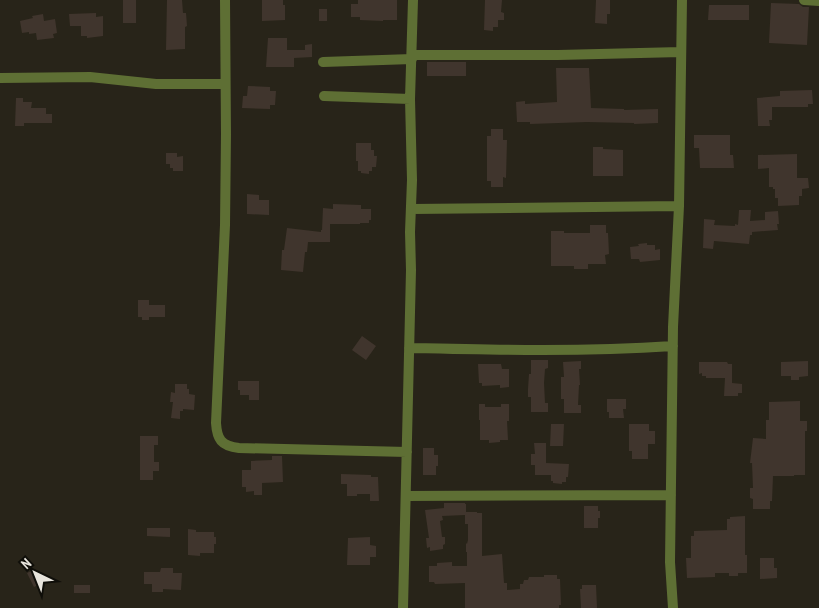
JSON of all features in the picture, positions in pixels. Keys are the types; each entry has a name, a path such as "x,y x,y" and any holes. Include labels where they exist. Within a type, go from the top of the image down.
{"street":[{"path":"225,0 225,225 217,433 220,440 225,444 238,448 407,452"},
{"path":"403,608 412,209 410,99 414,0"},
{"path":"673,608 670,562 673,327 679,206 682,0"},
{"path":"804,0 819,1"},
{"path":"323,62 412,57 681,52"},
{"path":"0,78 90,78 156,84 225,84"},
{"path":"324,96 410,99"},
{"path":"412,209 679,206"},
{"path":"409,348 530,351 673,346"},
{"path":"406,496 671,496"}],"building":[{"path":"123,0 136,0 136,23 123,23"},
{"path":"167,0 182,0 187,26 185,27 185,49 166,50"},
{"path":"262,0 283,0 285,20 262,21"},
{"path":"358,0 397,0 397,20 360,20 360,17 351,17 351,4 358,4"},
{"path":"485,0 502,0 501,12 504,13 504,20 498,20 498,27 493,27 493,31 484,30"},
{"path":"596,0 610,0 610,14 607,14 607,24 595,23"},
{"path":"771,3 799,4 803,7 809,7 807,45 769,43"},
{"path":"709,5 749,5 749,20 708,20"},
{"path":"319,9 327,9 327,21 319,21"},
{"path":"96,13 96,17 103,16 103,36 87,38 87,36 81,36 81,26 70,26 69,14"},
{"path":"43,14 44,21 55,19 57,33 53,34 54,38 37,40 36,33 22,33 20,21"},
{"path":"268,38 287,38 287,50 305,50 305,45 312,44 312,57 294,58 294,67 266,67"},
{"path":"427,62 466,62 466,76 427,76"},
{"path":"556,68 589,68 591,108 624,110 658,109 658,123 587,122 530,124 530,122 517,122 516,102 525,101 525,104 557,102"},
{"path":"248,86 270,87 270,91 276,91 275,105 270,105 270,109 242,108 243,96 247,96"},
{"path":"812,90 813,104 808,104 808,107 772,107 772,120 769,120 770,126 758,126 757,98 780,96 780,91"},
{"path":"16,98 23,98 23,102 32,102 31,108 46,108 46,114 52,114 52,123 24,123 24,126 15,126"},
{"path":"491,129 503,129 503,140 507,140 506,178 503,177 503,187 491,187 491,181 487,181 487,136 491,136"},
{"path":"694,135 730,135 730,155 733,155 734,168 700,168 699,148 694,148"},
{"path":"356,143 371,143 371,150 374,150 374,156 377,156 376,167 372,167 372,171 369,171 369,174 358,171"},
{"path":"593,147 623,150 623,176 593,176"},
{"path":"166,153 177,153 177,157 183,156 183,171 173,171 173,168 170,168 170,164 166,164"},
{"path":"797,154 797,178 808,178 809,188 802,189 802,196 799,196 799,205 778,206 778,198 775,198 775,189 769,187 769,168 758,169 758,155"},
{"path":"247,194 259,195 259,200 269,200 269,215 247,214"},
{"path":"333,204 361,205 361,209 371,209 371,220 369,220 369,223 360,224 330,224 330,242 308,242 303,272 281,270 282,250 284,250 287,228 321,232 323,208 333,209"},
{"path":"739,210 751,210 750,221 765,220 765,212 778,211 778,230 752,232 749,244 714,241 713,249 703,248 704,219 715,220 714,225 735,226 735,224 738,225"},
{"path":"590,225 606,225 609,254 605,255 606,264 588,264 588,269 574,269 574,266 551,266 551,231 590,233"},
{"path":"647,243 647,245 655,245 655,250 660,249 660,260 640,262 639,259 631,259 630,247"},
{"path":"138,300 149,300 149,305 165,305 165,317 149,317 149,320 142,320 142,317 138,317"},
{"path":"362,336 376,346 366,360 352,350"},
{"path":"531,360 548,360 544,383 545,403 548,403 548,412 531,412 531,397 528,397 528,389"},
{"path":"581,361 578,405 581,405 581,413 564,413 564,399 561,399 561,377 564,377 563,362"},
{"path":"808,361 808,376 799,377 799,380 791,380 791,376 781,376 781,362"},
{"path":"699,362 727,362 732,364 732,383 742,384 742,393 738,393 738,396 724,396 725,378 706,378 706,376 702,376 702,373 699,374"},
{"path":"478,364 501,364 502,369 509,369 509,387 500,388 500,385 482,386 482,383 479,383"},
{"path":"238,381 259,381 259,400 249,400 249,395 240,395"},
{"path":"175,384 187,384 189,394 195,395 194,410 183,409 183,411 180,411 180,419 171,418 173,402 170,402 171,392 175,393"},
{"path":"607,399 626,399 626,409 623,409 624,418 609,418"},
{"path":"800,401 800,421 807,421 807,431 805,431 805,475 773,476 770,509 753,509 753,499 750,498 750,488 753,488 752,463 750,463 753,438 766,439 766,420 769,420 769,402"},
{"path":"479,404 485,404 485,407 501,407 501,404 509,404 509,421 507,421 508,440 489,443 489,440 480,440"},
{"path":"551,424 564,424 563,446 550,446"},
{"path":"629,424 649,424 649,431 655,431 655,444 648,444 648,459 632,459 632,451 629,451"},
{"path":"140,436 158,436 158,445 154,445 154,462 159,462 159,471 153,471 153,480 140,480"},
{"path":"534,443 546,443 546,463 569,464 566,482 562,482 562,484 553,483 551,475 535,475 535,465 531,465 531,454 535,454"},
{"path":"423,448 434,448 434,455 438,455 436,475 423,475"},
{"path":"272,456 282,456 283,482 262,483 262,495 254,495 254,491 246,492 246,487 242,487 242,470 251,470 251,461 272,460"},
{"path":"341,474 378,477 379,501 370,501 370,494 347,496 347,484 341,484"},
{"path":"444,503 465,503 466,512 482,513 482,556 502,554 504,583 507,583 507,590 520,589 520,584 523,584 524,580 528,580 529,577 557,575 557,579 560,579 561,605 559,605 559,608 465,608 465,583 435,584 434,582 429,582 429,566 437,566 437,563 452,562 452,566 467,566 466,543 468,540 468,524 465,524 465,515 442,516 443,520 440,521 442,537 445,537 443,549 430,551 430,547 427,548 426,538 429,538 425,510 444,508"},
{"path":"584,506 598,506 600,518 598,518 598,528 584,528"},
{"path":"745,516 747,573 729,576 729,573 715,573 715,577 687,578 686,558 691,558 691,536 694,536 694,531 727,530 727,519"},
{"path":"147,528 170,528 170,537 147,536"},
{"path":"188,529 196,530 196,532 214,532 216,544 214,544 214,553 200,553 200,556 188,555"},
{"path":"370,537 370,545 376,546 376,557 370,557 370,565 347,565 348,538"},
{"path":"760,558 774,558 777,578 760,579"},
{"path":"161,568 173,568 173,573 182,573 181,590 163,589 163,592 152,592 152,584 144,584 144,572 160,572"},
{"path":"33,570 40,584 34,587 27,573"},
{"path":"74,585 90,585 90,593 74,593"},
{"path":"582,585 596,585 597,608 581,608 580,589 582,589"}]}
